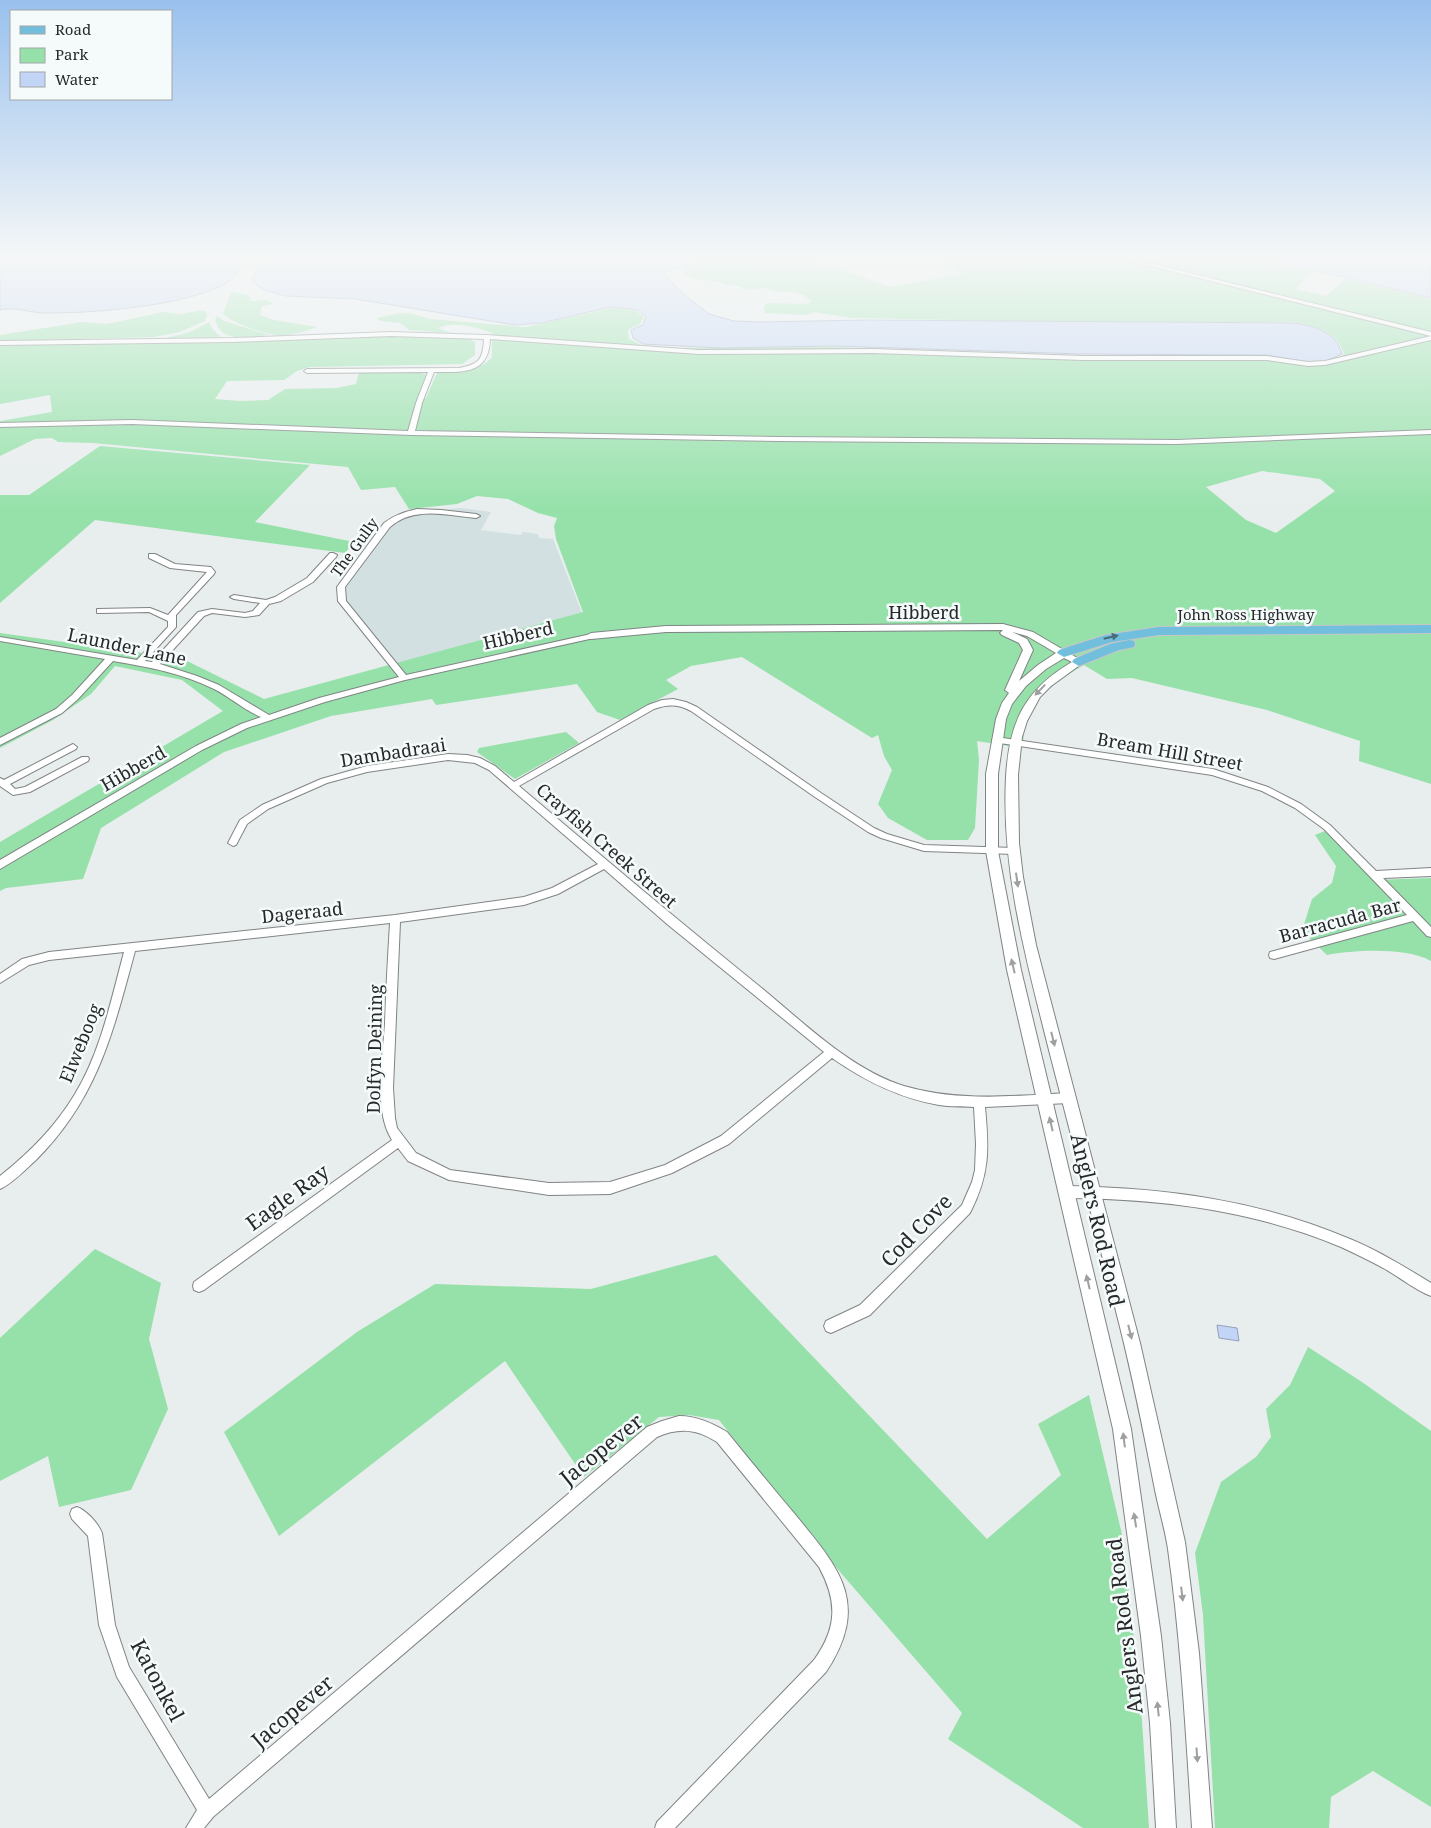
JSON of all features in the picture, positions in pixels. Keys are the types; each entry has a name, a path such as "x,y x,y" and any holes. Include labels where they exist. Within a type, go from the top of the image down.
{"main road":[{"name":"John Ross Highway","path":"1064,653 1092,642 1115,636 1159,631 1431,629"},
{"name":"John Ross Highway","path":"1079,662 1115,647 1160,641 1431,638"}],"street":[{"path":"0,343 126,341"},
{"path":"307,371 459,370 480,362 487,356 487,341"},
{"path":"548,341 699,352 873,351 1084,358 1267,358 1308,364 1325,363 1417,341"},
{"path":"411,433 419,403 432,370"},
{"path":"0,425 132,422 411,433 778,439 1177,442 1431,432"},
{"name":"The Gully","path":"404,678 342,601 340,592 343,582 387,525 395,518 408,513 424,512 476,516"},
{"path":"234,597 266,602 278,599 310,580 333,555"},
{"path":"152,556 173,566 208,570 211,572 170,619"},
{"path":"154,665 201,614 212,611 251,615 256,613 266,602"},
{"path":"100,611 150,610 170,619 172,626 139,662"},
{"path":"990,628 1023,641 1028,650 1010,690 1007,703"},
{"name":"Hibberd","path":"0,865 199,748 267,717 404,678 591,636 666,629 1010,628 1024,631 1079,662"},
{"name":"Launder Lane","path":"0,639 154,665 205,682 224,691 252,711 267,717"},
{"name":"Anglers Rod Road","path":"1064,653 1031,675 1007,703 1001,719 996,740 992,774 992,851 1007,938 1122,1429 1140,1552 1160,1723 1166,1828"},
{"path":"0,742 59,711 75,697 111,658"},
{"name":"Anglers Rod Road","path":"1079,662 1049,681 1034,695 1024,712 1015,744 1012,776 1011,813 1014,852 1027,936 1140,1374 1176,1545 1187,1634 1202,1828"},
{"name":"Crayfish Creek Street","path":"1014,852 924,848 896,841 871,830 700,713 680,702 665,702 651,707 513,786 671,922 832,1052 864,1074 900,1090 939,1100 979,1102 1069,1098"},
{"name":"Bream Hill Street","path":"996,740 1196,769 1248,782 1282,797 1313,816 1340,839 1431,933"},
{"path":"73,748 2,783 13,792 28,790 85,759"},
{"name":"Dambadraai","path":"233,843 243,822 260,809 324,781 367,768 448,757 467,758 477,760 492,768 513,786"},
{"name":"Dageraad","path":"0,978 26,962 37,958 395,918 524,901 555,891 605,864"},
{"path":"1376,875 1431,872"},
{"name":"Barracuda Bar","path":"1274,955 1415,916"},
{"name":"Dolfyn Deining","path":"395,918 387,1103 392,1130 412,1157 449,1175 549,1189 610,1188 668,1169 725,1140 832,1052"},
{"name":"Elweboog","path":"0,1183 34,1155 87,1083 114,1008 131,947"},
{"name":"Cod Cove","path":"831,1326 865,1310 966,1209 975,1194 983,1163 979,1102"},
{"name":"Eagle Ray","path":"199,1286 399,1141"},
{"path":"1067,1192 1170,1196 1204,1200 1274,1217 1344,1243 1380,1260 1431,1290"},
{"name":"Jacopever","path":"207,1811 652,1432 680,1423 702,1426 722,1437 832,1575 838,1590 841,1606 840,1623 836,1639 830,1653 820,1666 663,1828"},
{"name":"Katonkel","path":"77,1514 95,1533 103,1601 108,1625 123,1671 207,1811"},
{"path":"194,1828 207,1811"}],"shaded area":[{"path":"461,508 491,512 481,530 521,535 523,532 538,534 539,538 553,539 591,636 404,678 346,605 340,592 390,521 424,511"}],"green space":[{"path":"125,341 475,342 475,355 462,364 310,367 297,371 284,380 227,381 215,399 240,401 268,400 285,389 336,388 356,384 359,373 418,372 426,375 417,398 426,398 437,373 452,373 474,369 492,357 492,341 634,341 642,345 674,348 832,347 1082,355 1266,356 1322,365 1421,341 1431,341 1431,784 1359,761 1360,741 1267,710 1132,678 1107,679 1084,665 1043,694 1036,702 1027,717 1022,748 977,741 979,760 975,828 968,840 927,840 888,818 878,804 892,770 884,756 878,735 872,738 742,657 691,666 666,680 678,689 620,720 597,712 577,684 436,705 432,699 331,716 224,752 101,828 83,879 6,888 0,891 0,842 223,711 182,680 115,666 91,694 53,720 0,748 0,633 187,661 264,699 583,612 556,539 554,526 557,518 538,513 508,499 477,496 457,504 409,509 395,487 361,490 348,467 93,443 58,442 52,438 35,439 0,456 0,421 52,412 50,395 0,404 0,344","holes":["1262,471 1320,479 1335,491 1276,533 1246,520 1206,487"]},
{"path":"1338,341 1412,341 1342,357 1344,354"},
{"path":"100,446 310,465 255,522 354,542 345,553 95,520 0,603 0,495 29,495"},
{"path":"566,732 579,743 515,779 477,752 479,748"},
{"path":"1325,831 1374,880 1431,878 1431,961 1408,953 1380,951 1327,955 1302,931 1312,899 1332,883 1336,866 1315,835"},
{"path":"95,1249 161,1283 149,1339 168,1409 131,1490 59,1507 48,1456 0,1481 0,1338"},
{"path":"716,1255 987,1539 1061,1475 1038,1424 1089,1395 1124,1543 1142,1721 1149,1828 1083,1828 948,1739 962,1713 834,1565 719,1420 689,1415 659,1417 584,1477 505,1361 279,1536 224,1432 357,1332 435,1284 591,1289"},
{"path":"1308,1347 1362,1382 1431,1431 1431,1807 1373,1771 1331,1797 1329,1828 1215,1828 1203,1615 1195,1553 1221,1482 1256,1457 1271,1437 1266,1409 1290,1385"}],"water":[{"path":"639,341 1336,341 1342,354 1324,362 1307,362 1266,355 1081,354 833,346 719,348 643,344"},
{"path":"1217,1325 1237,1328 1239,1341 1219,1338"}]}
